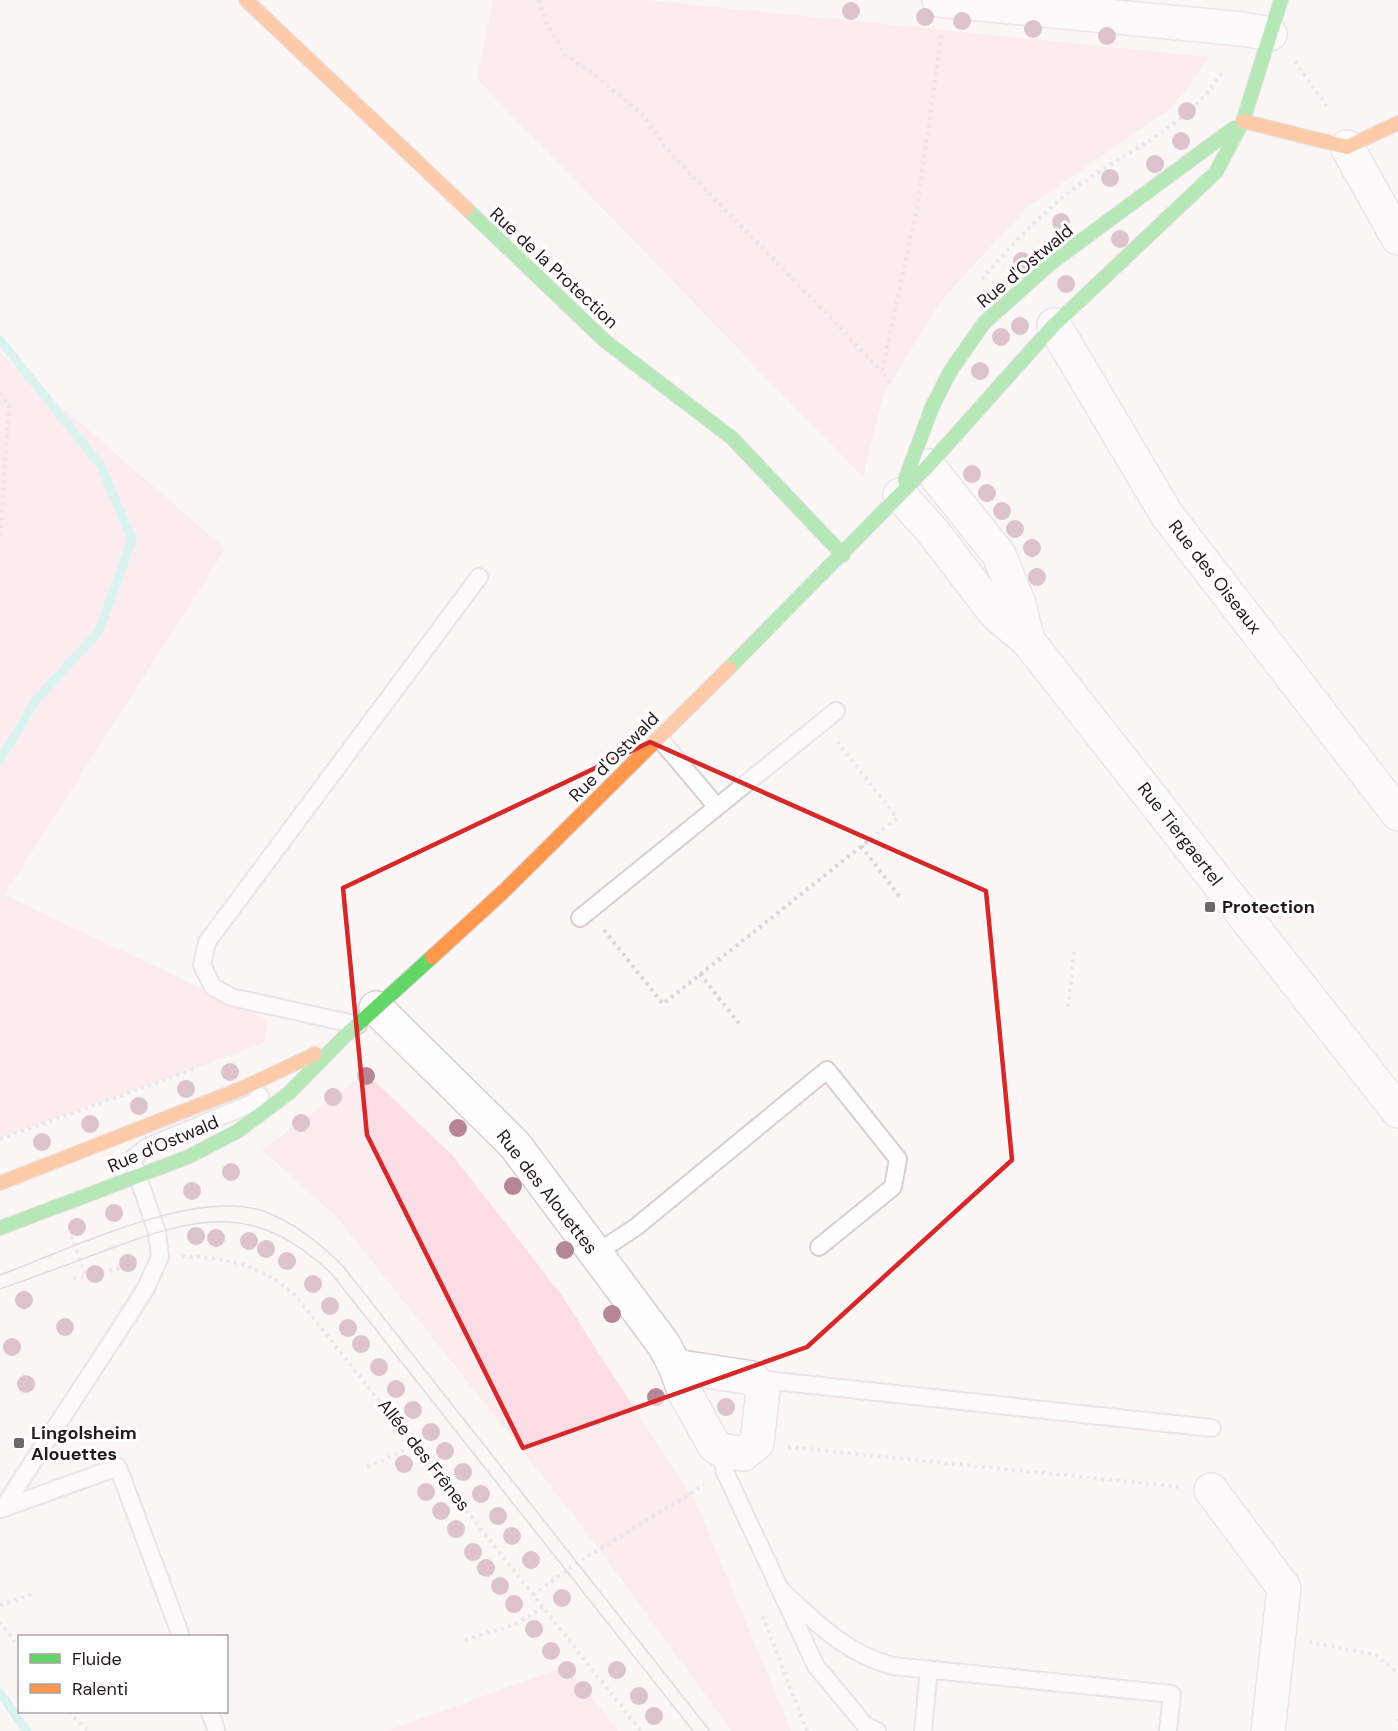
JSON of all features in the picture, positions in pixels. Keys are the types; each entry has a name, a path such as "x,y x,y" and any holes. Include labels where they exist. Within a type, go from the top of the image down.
{"main road":[{"name":"Rue de la Protection","path":"246,0 605,341 732,438 843,555"},
{"path":"1281,0 1243,121 1347,147 1398,123"},
{"name":"Rue d'Ostwald","path":"900,495 932,407 951,370 984,323 1051,262 1177,172 1243,121"},
{"name":"Rue d'Ostwald","path":"0,1228 188,1156 238,1131 289,1092 345,1036 504,891 843,555 928,466 1054,325 1216,172 1243,121"},
{"name":"Rue d'Ostwald","path":"0,1183 243,1088 289,1068 345,1036"}],"street":[{"path":"939,0 1242,29 1270,34"},
{"path":"1347,147 1398,238"},
{"name":"Rue des Oiseaux","path":"1054,325 1167,514 1398,814"},
{"name":"Rue Tiergaertel","path":"928,466 999,555 1019,604 1028,641"},
{"name":"Rue Tiergaertel","path":"900,495 934,533 995,613 1028,641 1398,1112"},
{"name":"Rue des Alouettes","path":"367,1016 515,1145 664,1345 685,1393 723,1461"},
{"path":"675,1366 752,1378 763,1390 757,1443 743,1454 723,1461"},
{"path":"1211,1490 1284,1588 1268,1731"}],"lane":[{"path":"367,1016 231,997 213,987 202,965 207,942 478,577"},
{"path":"584,914 836,711"},
{"path":"659,738 717,807"},
{"path":"2,1509 146,1290 160,1257 157,1232 132,1159 147,1147 253,1103 289,1068"},
{"path":"595,1254 636,1227 827,1070 898,1159 892,1187 819,1247"},
{"path":"752,1378 1212,1428"},
{"path":"723,1461 816,1666 865,1725 878,1731"},
{"path":"2,1509 118,1467 182,1635"},
{"path":"780,1589 828,1634 872,1660 929,1670 1172,1694 1168,1731"},
{"path":"923,1731 929,1670"},
{"path":"210,1713 216,1729"}],"path":[{"path":"540,0 546,22 565,55 590,71 644,116 670,153 882,371 890,383"},
{"path":"882,371 917,208 946,1"},
{"path":"1270,34 1297,63 1332,112 1347,147"},
{"path":"0,393 9,406 0,539"},
{"path":"584,914 663,1004 897,818 821,722"},
{"path":"861,846 902,898"},
{"path":"1068,1007 1074,952"},
{"path":"700,974 741,1026"},
{"path":"0,1139 202,1066"},
{"path":"70,1231 86,1276"},
{"name":"Allée des Frênes","path":"74,1278 160,1257 230,1259 277,1279 316,1319 641,1731"},
{"path":"757,1443 1211,1490"},
{"path":"366,1467 416,1445"},
{"path":"533,1595 723,1461"},
{"path":"0,1605 33,1593"},
{"path":"465,1640 516,1624 543,1607"},
{"path":"0,1622 18,1646"},
{"path":"1279,1637 1376,1655 1398,1673"},
{"path":"70,1713 89,1731"},
{"path":"1398,1719 1398,1725"}],"highlighted area":[{"path":"650,742 986,891 1012,1160 807,1347 523,1448 367,1135 343,888"}],"shaded area":[{"path":"493,0 646,0 1209,57 1174,106 1027,207 939,303 883,395 863,477 477,79"},
{"path":"0,353 225,549 4,895 268,1020 264,1043 0,1138"},
{"path":"366,1073 452,1155 560,1293 697,1505 791,1731 732,1731 583,1527 336,1216 262,1150"},
{"path":"567,1666 618,1731 387,1731"}],"waterway":[{"path":"0,340 101,466 132,540 99,631 36,700 0,760"},
{"path":"0,1693 27,1731"}],"tram line":[{"path":"0,1275 131,1225 202,1208 234,1206 263,1211 296,1227 342,1265 710,1731"},
{"path":"0,1289 144,1237 201,1223 227,1222 252,1226 278,1235 304,1250 331,1273 693,1731"}],"traffic: fast":[{"path":"729,668 928,466 1054,325 1216,172 1243,121 1281,0"},
{"path":"905,480 932,407 951,370 984,323 1051,263 1234,128"},
{"path":"467,209 605,341 732,438 843,555"},
{"path":"0,1228 188,1157 238,1131 289,1093 345,1036 432,957"}],"traffic: slow":[{"path":"246,0 467,209"},
{"path":"1243,121 1347,147 1398,123"},
{"path":"432,957 504,891 729,668"},
{"path":"0,1183 243,1088 315,1054"}],"place":[{"name":"Protection","path":"1210,907"},
{"name":"Lingolsheim Alouettes","path":"19,1443"}]}
